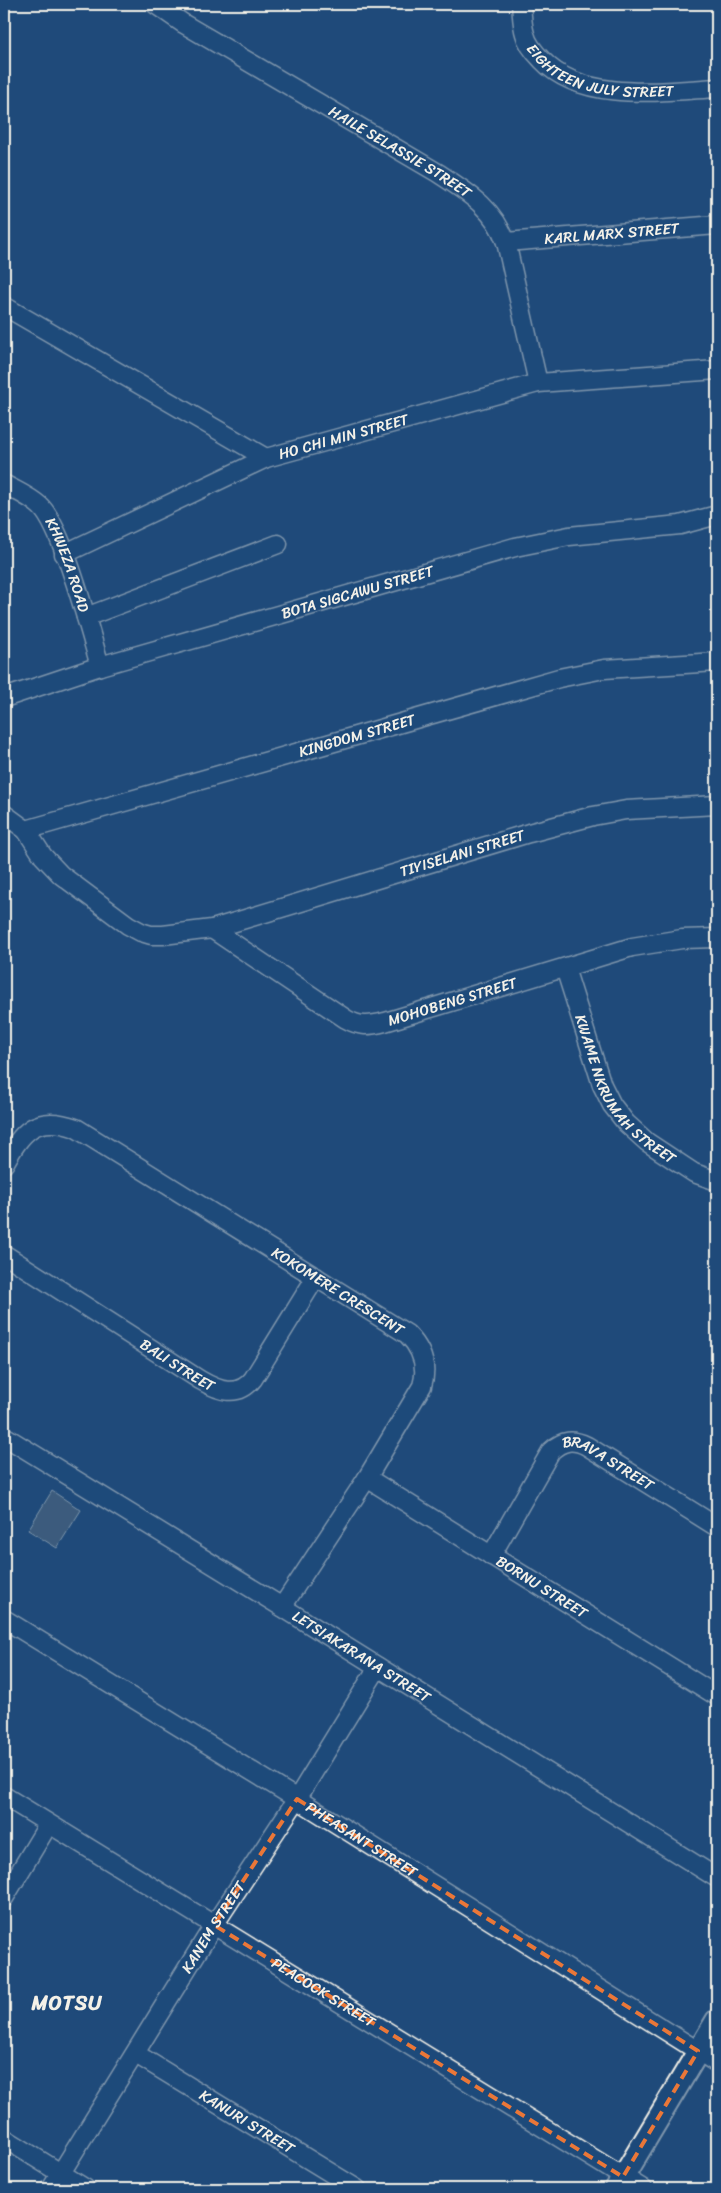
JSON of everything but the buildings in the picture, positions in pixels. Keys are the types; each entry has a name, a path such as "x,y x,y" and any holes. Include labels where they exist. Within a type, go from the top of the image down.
{"street":[{"name":"HAILE SELASSIE STREET","path":"156,4 184,24 471,194 499,225 506,242 538,383"},
{"name":"EIGHTEEN JULY STREET","path":"521,4 525,36 536,54 550,69 568,79 593,87 619,91 648,92 717,88"},
{"name":"KARL MARX STREET","path":"506,242 717,225"},
{"name":"HO CHI MIN STREET","path":"4,306 266,458 538,383 717,370"},
{"path":"64,554 266,458"},
{"name":"KHWEZA ROAD","path":"4,484 27,496 41,507 55,529 86,617 100,666"},
{"name":"BOTA SIGCAWU STREET","path":"4,698 100,666 515,547 569,536 680,524 717,516"},
{"path":"86,617 278,544"},
{"name":"KINGDOM STREET","path":"26,830 567,676 604,670 717,662"},
{"name":"TIYISELANI STREET","path":"26,830 43,856 61,875 128,925 141,932 163,935 212,929 529,833 593,816 626,810 717,805"},
{"path":"4,814 26,830"},
{"name":"MOHOBENG STREET","path":"212,929 346,1019 359,1025 378,1024 607,954 658,942 717,938"},
{"name":"KWAME NKRUMAH STREET","path":"565,968 602,1085 612,1105 626,1123 652,1146 694,1172 717,1181"},
{"name":"KOKOMERE CRESCENT","path":"4,1164 22,1134 45,1124 64,1124 76,1128 407,1334 416,1342 424,1362 426,1374 422,1386 367,1478 282,1607"},
{"name":"BALI STREET","path":"4,1254 200,1380 211,1386 231,1392 247,1387 253,1379 316,1277"},
{"name":"LETSIAKARANA STREET","path":"4,1436 717,1878"},
{"name":"BRAVA STREET","path":"491,1556 551,1451 560,1443 569,1441 577,1441 587,1446 717,1527"},
{"name":"BORNU STREET","path":"367,1478 717,1696"},
{"name":"PHEASANT STREET","path":"4,1619 297,1798 717,2063"},
{"name":"KANEM STREET","path":"51,2189 214,1925 297,1798 378,1667"},
{"name":"PEACOCK STREET","path":"4,1796 48,1825 214,1925 620,2183 643,2189"},
{"path":"4,1898 48,1825"},
{"path":"620,2183 717,2020"},
{"name":"KANURI STREET","path":"136,2054 357,2189"},
{"path":"4,2138 86,2189"}],"highlighted area":[{"path":"297,1799 698,2051 623,2177 214,1925"}],"district":[{"name":"MOTSU","path":"67,2003"}]}
